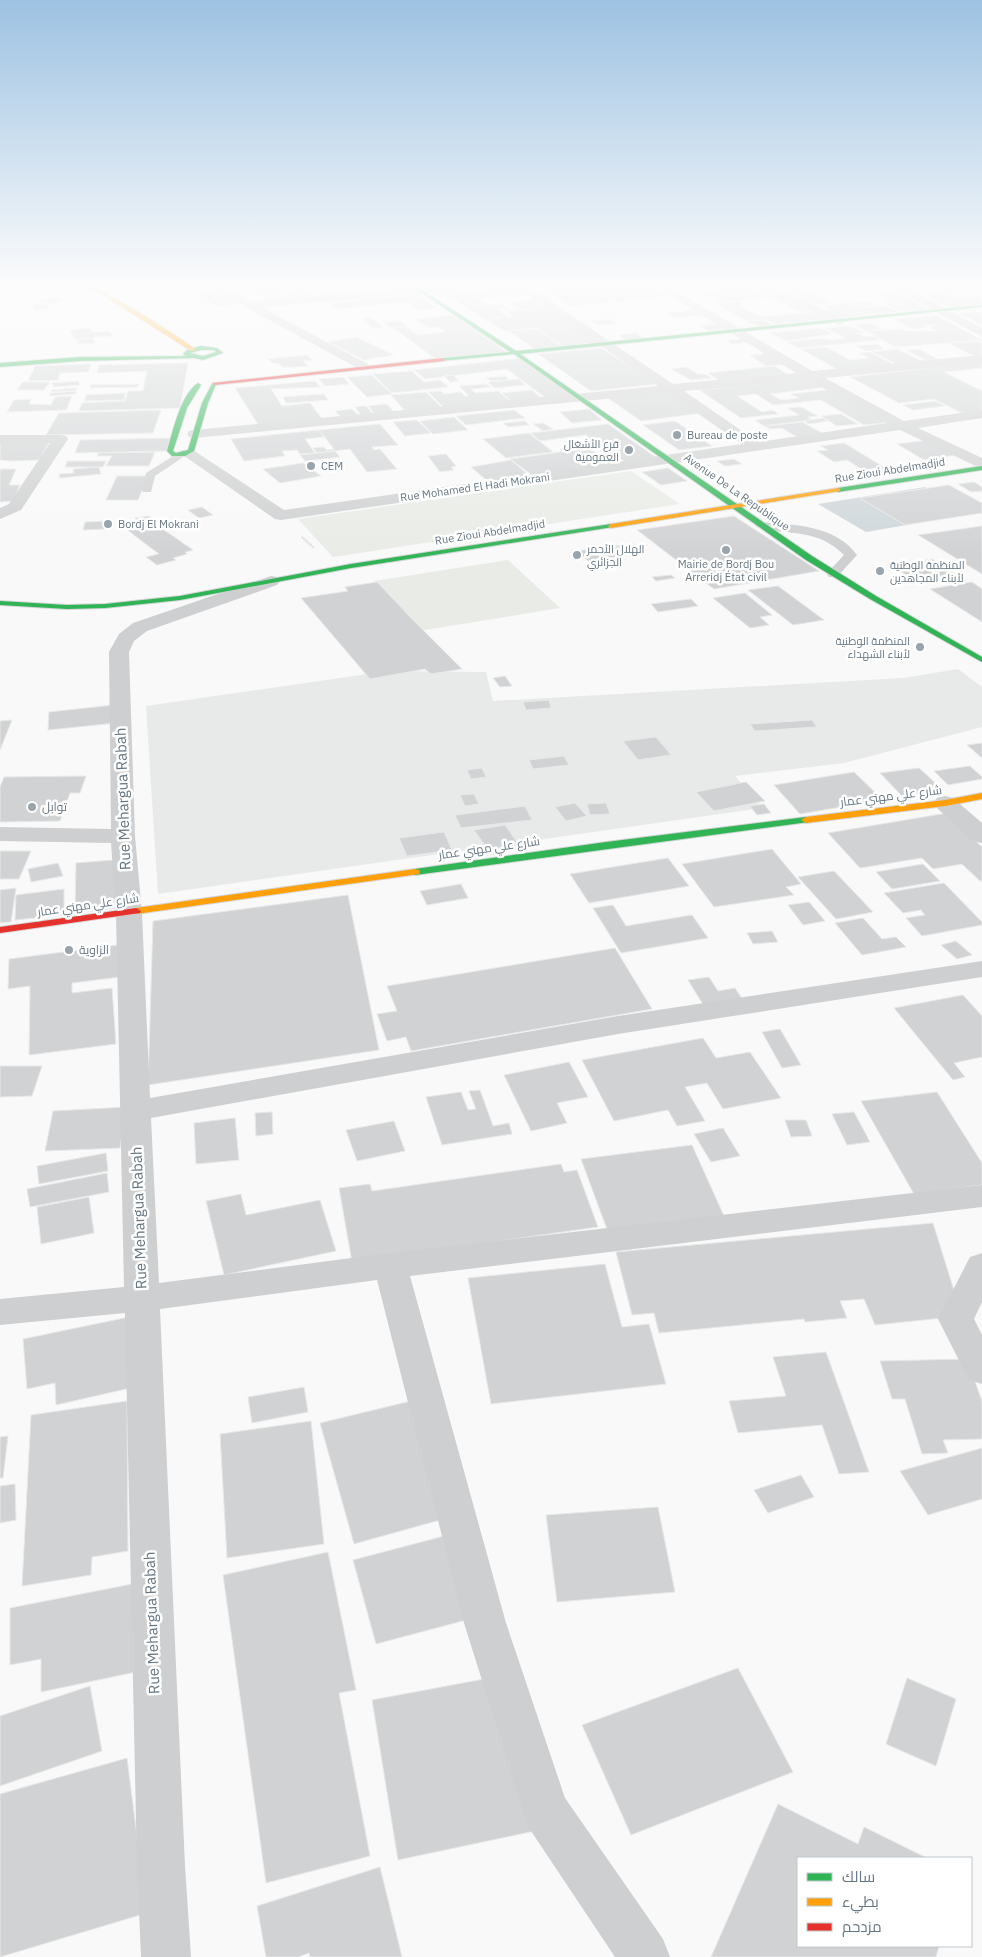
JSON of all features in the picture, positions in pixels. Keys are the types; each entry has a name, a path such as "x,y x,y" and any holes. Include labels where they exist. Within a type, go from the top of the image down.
{"street":[{"path":"205,375 208,380"},
{"path":"183,454 191,451 209,375"},
{"path":"264,375 208,380 192,392 175,434 170,453 183,454 207,467 281,515"},
{"name":"Avenue De La Republique","path":"551,375 735,507 833,574 982,660"},
{"path":"650,375 756,447"},
{"path":"194,434 805,375"},
{"path":"810,375 982,466"},
{"name":"Rue Mohamed El Hadi Mokrani","path":"281,515 982,414"},
{"path":"0,439 61,439 5,509"},
{"name":"Rue Zioui Abdelmadjid","path":"0,603 67,607 180,598 335,569 735,507 982,466"},
{"name":"Rue Mehargua Rabah","path":"166,1957 141,1298 129,913 123,836 119,652 126,638 140,627 271,581"},
{"name":"شارع علي مهني عمار","path":"0,930 606,845 945,803 982,796"},
{"path":"945,803 982,836"},
{"path":"0,834 123,836"},
{"path":"136,1111 618,1025 982,970"},
{"path":"0,1312 141,1298 390,1266 982,1196"},
{"path":"390,1266 485,1623 546,1811 645,1957"},
{"path":"982,1266 956,1319 982,1370"}],"lane":[{"path":"147,490 150,475 183,454"},
{"path":"761,525 816,532 824,534 842,544 851,555 833,574"}],"path":[{"path":"281,515 335,569"}],"shaded area":[{"path":"631,471 680,504 333,557 298,519"},
{"path":"925,487 976,513 866,532 818,504"},
{"path":"508,560 560,608 419,631 374,581"},
{"path":"958,669 982,687 982,727 844,763 735,776 762,808 158,894 146,706 388,671 486,672 493,701 903,678"}],"building":[{"path":"31,375 59,375 58,380 28,381"},
{"path":"146,375 186,375 180,408 79,411 82,403 125,401 128,391 143,391"},
{"path":"372,375 392,394 367,397 347,377"},
{"path":"374,375 417,375 424,382 440,380 449,387 392,393"},
{"path":"421,375 455,375 425,379"},
{"path":"453,375 459,381 450,382 444,376"},
{"path":"515,375 546,375 575,396 547,399"},
{"path":"569,375 644,375 658,384 591,391"},
{"path":"683,375 707,375 712,378 691,380"},
{"path":"711,375 774,375 720,381"},
{"path":"951,375 982,391 982,411 962,413 934,399 899,403 850,377"},
{"path":"505,376 510,380 491,381 486,378"},
{"path":"344,377 349,384 325,386 319,379"},
{"path":"813,378 828,387 770,394 781,400 799,398 791,394 835,389 892,422 864,425 821,400 773,405 756,394 737,396 762,412 773,410 778,414 741,418 699,390"},
{"path":"519,379 525,385 494,388 488,382"},
{"path":"78,381 80,385 54,387 52,383"},
{"path":"315,381 320,387 271,389 282,406 310,403 323,420 259,426 235,388"},
{"path":"23,382 50,382 44,390 17,390"},
{"path":"139,384 137,387 90,388 91,385"},
{"path":"486,384 491,387 471,389 475,393 498,391 511,402 445,409 428,392 441,391 444,394 461,392 465,396 469,396 459,386"},
{"path":"76,388 77,390 52,392 51,390"},
{"path":"532,390 542,399 512,402 502,393"},
{"path":"664,390 702,413 641,421 605,396"},
{"path":"76,391 76,394 50,396 50,393"},
{"path":"426,392 443,409 407,413 391,395"},
{"path":"125,393 124,400 85,401 86,395"},
{"path":"324,394 328,400 286,403 283,397"},
{"path":"72,396 66,410 7,412 14,400 31,399 29,404 51,405 55,397"},
{"path":"936,401 945,406 913,410 903,405"},
{"path":"387,404 394,412 375,414 368,406"},
{"path":"366,406 374,415 362,416 355,407"},
{"path":"801,407 818,416 808,417 812,420 764,426 755,420 799,415 787,408"},
{"path":"352,409 358,415 341,417 335,411"},
{"path":"589,409 602,420 572,423 560,412"},
{"path":"161,410 153,433 46,435 59,413"},
{"path":"514,410 525,418 466,425 456,416"},
{"path":"841,414 858,424 837,426 821,416"},
{"path":"454,417 468,430 433,434 420,421"},
{"path":"823,418 828,421 809,424 804,421"},
{"path":"417,420 431,433 405,436 393,422"},
{"path":"525,421 529,425 508,427 503,423"},
{"name":"Bureau de poste","path":"675,421 712,446 679,450 643,425"},
{"path":"802,422 822,433 797,437 782,428 770,429 765,426"},
{"path":"543,423 553,429 543,431 533,424"},
{"path":"380,424 398,445 372,447 374,450 380,449 397,469 367,472 350,449 317,453 313,448 324,447 327,450 334,449 319,430"},
{"path":"608,424 657,458 625,462 614,454 606,455 597,448 602,447 586,435 540,441 531,433"},
{"path":"319,430 324,437 305,439 315,453 300,454 297,450 282,451 285,456 244,461 231,439"},
{"path":"529,433 553,452 506,458 483,439"},
{"path":"171,438 168,451 75,453 80,440"},
{"path":"928,440 956,455 924,460 897,444"},
{"path":"0,441 50,441 39,460 12,461 0,460"},
{"path":"844,443 892,472 871,475 847,460 834,462 817,451 828,450 821,446"},
{"path":"589,448 613,464 532,475 510,459"},
{"path":"335,451 340,457 305,461 300,455"},
{"path":"155,452 149,466 106,466 112,456 97,456 99,453"},
{"path":"446,454 456,466 451,467 454,470 440,472 428,456"},
{"path":"734,459 742,464 725,466 717,461"},
{"path":"511,460 532,478 490,483 471,467"},
{"path":"67,461 106,461 103,467 65,467"},
{"path":"303,463 321,476 280,483 263,469"},
{"path":"99,467 101,474 60,478 59,474 74,473 73,469"},
{"path":"668,468 687,481 661,485 642,472"},
{"path":"0,469 16,469 9,485 20,485 13,501 0,502"},
{"path":"117,476 148,476 138,500 106,500"},
{"path":"974,482 982,487 982,491 971,492 958,484"},
{"path":"949,485 982,503 982,513 905,525 860,498"},
{"path":"202,507 213,515 199,518 188,510"},
{"path":"149,516 156,522 141,525 135,518"},
{"name":"Mairie de Bordj Bou Arreridj État civil","path":"734,516 819,571 714,589 637,530"},
{"path":"107,521 105,529 83,530 85,522"},
{"path":"154,523 193,550 173,558 176,560 157,565 146,557 159,554 126,529"},
{"path":"982,526 982,574 918,535"},
{"path":"631,544 642,553 588,561 577,551"},
{"path":"932,559 955,574 913,580 891,565"},
{"path":"671,575 675,578 656,581 652,577"},
{"path":"377,582 462,669 431,674 425,669 370,679 301,598 348,591 345,587"},
{"path":"972,582 982,589 982,622 930,589"},
{"path":"778,586 824,620 793,625 748,590"},
{"path":"745,593 772,615 760,617 769,625 750,628 713,598"},
{"path":"691,599 698,606 658,612 651,604"},
{"path":"505,676 512,686 500,687 493,678"},
{"path":"549,700 551,708 526,710 523,702"},
{"path":"114,705 116,723 48,730 49,712"},
{"path":"12,720 0,750 0,721"},
{"path":"812,720 817,727 755,731 750,724"},
{"path":"656,737 671,755 638,760 623,741"},
{"path":"982,743 982,758 967,745"},
{"path":"564,756 569,765 533,769 529,760"},
{"path":"970,766 982,779 948,785 934,771"},
{"path":"482,768 486,777 471,779 467,770"},
{"path":"919,768 943,790 903,797 880,773"},
{"path":"854,772 883,800 800,814 774,785"},
{"name":"توابل","path":"86,776 80,793 70,793 60,821 0,822 0,787 4,777"},
{"path":"746,782 765,801 714,811 696,792"},
{"path":"474,794 479,804 465,806 460,795"},
{"path":"575,803 587,816 566,821 555,807"},
{"path":"606,803 610,814 590,815 587,804"},
{"path":"764,804 771,813 757,815 750,806"},
{"path":"525,806 532,820 461,828 455,815"},
{"path":"947,813 982,847 982,881 962,864 933,869 922,858 860,868 828,833"},
{"path":"505,825 522,849 492,855 474,830"},
{"path":"444,832 452,850 407,856 399,838"},
{"path":"772,849 801,884 786,887 794,895 714,907 682,864"},
{"path":"0,851 31,851 19,879 0,879"},
{"path":"668,858 689,886 589,903 570,874"},
{"path":"125,859 126,907 75,913 76,863"},
{"path":"58,863 63,876 31,882 28,869"},
{"path":"923,864 940,881 892,889 876,872"},
{"path":"834,871 873,912 836,919 798,877"},
{"path":"944,883 982,922 982,925 922,936 906,918 925,915 921,910 903,913 884,893"},
{"path":"461,884 468,898 427,905 420,891"},
{"path":"16,888 11,922 0,923 0,890"},
{"path":"64,889 64,915 15,920 16,895"},
{"path":"348,895 379,1050 148,1085 153,921"},
{"path":"809,902 825,921 803,925 788,905"},
{"path":"613,905 626,926 692,915 708,938 621,953 593,908"},
{"path":"863,918 882,939 896,937 906,947 862,955 835,923"},
{"path":"772,931 778,942 753,944 747,933"},
{"path":"956,941 972,955 957,959 941,945"},
{"path":"118,945 120,977 72,983 72,993 112,988 116,1044 29,1055 30,986 8,989 9,959"},
{"path":"615,948 652,1009 411,1051 406,1037 387,1041 377,1014 397,1011 387,986"},
{"path":"709,977 718,991 735,988 743,1000 704,1006 688,980"},
{"path":"963,995 982,1016 982,1057 954,1063 965,1077 953,1080 894,1008"},
{"path":"780,1029 801,1065 782,1068 762,1032"},
{"path":"703,1038 716,1058 750,1052 781,1098 723,1109 707,1083 685,1087 705,1121 677,1126 668,1110 614,1121 582,1060"},
{"path":"569,1062 588,1097 557,1103 567,1123 531,1131 504,1075"},
{"path":"0,1066 42,1066 32,1096 0,1097"},
{"path":"480,1090 493,1126 509,1123 512,1134 442,1145 426,1097 461,1092 468,1110 476,1109 469,1091"},
{"path":"937,1092 982,1163 982,1185 914,1194 861,1101"},
{"path":"126,1107 120,1148 45,1151 53,1111"},
{"path":"272,1112 273,1134 256,1136 255,1113"},
{"path":"854,1112 870,1142 847,1145 832,1114"},
{"path":"235,1118 239,1160 196,1164 194,1123"},
{"path":"785,1120 806,1120 812,1136 791,1137"},
{"path":"394,1121 405,1151 357,1161 346,1130"},
{"path":"723,1128 740,1156 711,1162 694,1134"},
{"path":"692,1145 724,1216 608,1232 581,1159"},
{"path":"106,1153 108,1171 39,1184 37,1166"},
{"path":"561,1164 564,1172 577,1170 598,1227 352,1262 339,1188 370,1184 372,1191"},
{"path":"107,1173 109,1192 30,1207 27,1189"},
{"path":"241,1194 246,1215 320,1200 336,1251 224,1275 206,1201"},
{"path":"89,1197 94,1233 41,1244 37,1207"},
{"path":"933,1223 962,1316 875,1325 864,1299 840,1301 847,1318 805,1322 804,1319 659,1333 654,1313 632,1315 616,1252"},
{"path":"605,1264 622,1327 649,1324 666,1384 491,1404 468,1278"},
{"path":"129,1317 139,1386 56,1405 55,1383 27,1389 23,1339"},
{"path":"826,1352 869,1472 839,1474 822,1425 738,1433 729,1401 786,1396 773,1357"},
{"path":"967,1359 982,1401 982,1439 943,1440 948,1453 922,1454 905,1399 892,1399 880,1361"},
{"path":"304,1387 308,1412 252,1423 248,1397"},
{"path":"127,1401 128,1551 92,1557 91,1575 22,1586 31,1415"},
{"path":"411,1401 451,1517 354,1544 320,1423"},
{"path":"311,1421 324,1544 227,1558 220,1434"},
{"path":"8,1436 3,1478 0,1478 0,1437"},
{"path":"982,1448 982,1499 928,1515 900,1471"},
{"path":"801,1475 814,1497 768,1513 754,1490"},
{"path":"15,1484 16,1520 0,1523 0,1486"},
{"path":"658,1507 675,1592 557,1602 546,1515"},
{"path":"444,1536 470,1619 376,1644 353,1560"},
{"path":"328,1552 356,1690 339,1693 370,1856 266,1883 223,1575"},
{"path":"132,1584 136,1672 41,1692 41,1659 10,1665 10,1608"},
{"path":"738,1668 793,1772 631,1835 582,1725"},
{"path":"500,1676 535,1831 398,1860 372,1700"},
{"path":"907,1678 956,1699 936,1766 886,1744"},
{"path":"90,1686 102,1751 0,1786 0,1716"},
{"path":"127,1758 147,1913 0,1957 0,1794"},
{"path":"778,1804 858,1844 864,1827 925,1857 797,1857 797,1947 939,1947 936,1957 711,1957"},
{"path":"380,1867 402,1957 310,1957 309,1953 298,1957 266,1957 257,1906"}],"traffic: fast":[{"path":"547,375 709,490 830,572 982,660"},
{"path":"198,385 192,392 181,416 170,451 174,455 185,454 191,451 205,403 214,385"},
{"path":"838,490 982,468"},
{"path":"0,603 67,607 105,606 180,598 351,566 611,526"},
{"path":"415,872 606,845 806,820"}],"traffic: slow":[{"path":"611,526 838,490"},
{"path":"806,820 945,803 982,796"},
{"path":"136,911 415,872"}],"traffic: jam":[{"path":"215,383 291,375"},
{"path":"0,930 136,911"}],"place":[{"name":"Bureau de poste","path":"677,435"},
{"name":"فرع الأشغال العمومية","path":"629,450"},
{"name":"CEM","path":"311,466"},
{"name":"Bordj El Mokrani","path":"108,524"},
{"name":"Mairie de Bordj Bou Arreridj État civil","path":"726,550"},
{"name":"الهلال الأحمر الجزائري","path":"577,555"},
{"name":"المنظمة الوطنية لأبناء المجاهدين","path":"880,571"},
{"name":"المنظمة الوطنية لأبناء الشهداء","path":"920,647"},
{"name":"توابل","path":"32,807"},
{"name":"الزاوية","path":"69,950"}]}
